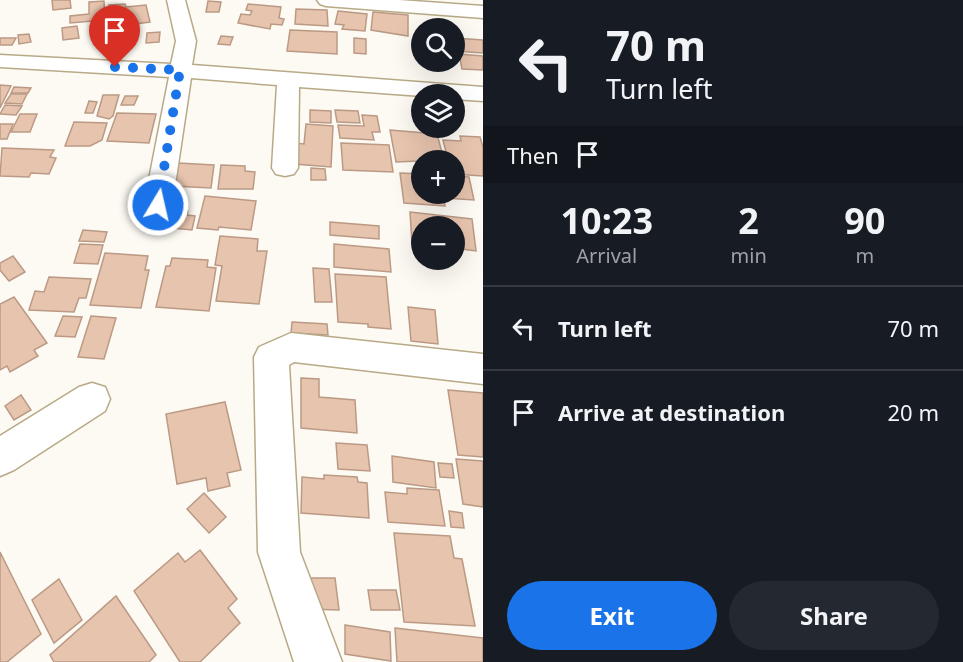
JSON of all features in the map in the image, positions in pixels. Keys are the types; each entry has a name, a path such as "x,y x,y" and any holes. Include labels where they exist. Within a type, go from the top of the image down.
{"street":[{"path":"158,205 186,41 176,0"},
{"path":"326,0 483,12"},
{"path":"0,61 180,70 483,94"},
{"path":"285,168 288,79"},
{"path":"318,662 279,552 272,357 291,347 483,369"},
{"path":"0,458 92,399"}],"building":[{"path":"52,0 70,0 71,8 53,10"},
{"path":"104,1 105,20 70,23 70,16 89,14 89,2"},
{"path":"208,1 221,2 219,12 206,12"},
{"path":"125,4 126,7 146,5 150,22 135,24 136,29 118,31 115,13 110,14 109,5"},
{"path":"248,4 281,7 279,18 284,19 282,25 271,24 270,29 238,23 241,14 250,15 252,11 246,10"},
{"path":"296,9 327,10 328,26 295,24"},
{"path":"338,11 367,14 365,31 342,29 344,25 335,24"},
{"path":"373,12 408,15 408,36 371,30"},
{"path":"77,26 79,38 63,40 62,28"},
{"path":"290,30 337,32 337,54 287,51"},
{"path":"160,32 159,42 146,43 147,33"},
{"path":"29,34 31,42 19,44 18,35"},
{"path":"221,36 233,37 230,45 218,44"},
{"path":"0,38 16,38 12,45 0,45"},
{"path":"354,38 366,39 366,54 354,53"},
{"path":"465,39 483,40 483,53 465,52"},
{"path":"465,54 483,56 483,70 465,69"},
{"path":"0,85 11,86 0,108"},
{"path":"14,87 31,88 28,93 11,93"},
{"path":"11,94 27,94 22,104 5,103"},
{"path":"103,95 119,95 113,116 109,119 97,116"},
{"path":"125,96 138,96 134,105 121,105"},
{"path":"89,101 97,102 93,113 85,113"},
{"path":"5,105 22,106 16,115 0,114"},
{"path":"310,110 331,111 331,123 310,122"},
{"path":"335,110 358,111 360,123 337,122"},
{"path":"117,113 156,114 149,143 107,141"},
{"path":"20,114 37,114 30,132 11,132"},
{"path":"362,115 377,116 380,132 372,132 374,140 340,138 338,125 364,126"},
{"path":"74,122 107,123 102,140 90,146 65,146"},
{"path":"0,124 13,124 7,139 0,139"},
{"path":"306,124 333,126 331,167 294,164 296,143 304,144"},
{"path":"390,130 411,132 411,138 438,138 441,150 411,150 411,161 396,162"},
{"path":"465,136 480,137 483,147 483,176 465,175 465,150 446,150 443,140 461,141 460,138"},
{"path":"341,143 389,145 393,172 343,170"},
{"path":"2,148 54,150 50,157 56,158 49,174 31,173 29,177 0,176"},
{"path":"178,163 214,165 211,188 173,186"},
{"path":"221,165 245,166 245,171 255,172 253,189 218,189"},
{"path":"311,168 325,169 326,180 311,180"},
{"path":"400,173 411,174 411,204 404,203"},
{"path":"465,177 469,177 474,200 465,199"},
{"path":"205,196 256,201 251,230 219,227 218,230 197,228"},
{"path":"418,204 445,204 445,206"},
{"path":"167,209 188,211 187,215 195,216 192,230 162,227"},
{"path":"410,212 445,216 411,216 411,228"},
{"path":"465,218 472,219 476,251 465,250"},
{"path":"330,222 379,226 379,239 330,235"},
{"path":"83,230 107,232 104,242 79,241"},
{"path":"220,236 258,239 257,251 267,251 259,304 216,301 222,266 215,265"},
{"path":"80,244 103,245 98,264 74,263"},
{"path":"334,244 389,249 391,272 334,267"},
{"path":"105,253 148,256 145,270 149,270 141,308 90,305"},
{"path":"13,256 25,272 9,281 0,270 0,263"},
{"path":"172,258 208,260 207,267 216,268 209,311 156,307 166,266 170,266"},
{"path":"313,268 329,269 332,302 315,302"},
{"path":"335,274 386,277 391,329 368,327 368,324 338,322"},
{"path":"49,277 91,279 86,298 79,298 74,312 29,310 35,291 44,292"},
{"path":"14,297 47,343 34,350 38,356 10,372 7,366 0,370 0,304"},
{"path":"408,307 435,310 438,344 411,341"},
{"path":"63,316 82,317 75,337 55,336"},
{"path":"91,316 116,318 104,359 78,357"},
{"path":"292,322 327,324 328,335 291,333"},
{"path":"301,378 319,379 319,397 355,400 357,433 301,428"},
{"path":"448,390 483,393 483,457 458,455"},
{"path":"21,395 31,410 14,420 5,406"},
{"path":"225,402 241,470 227,473 230,486 208,491 206,478 177,484 166,414"},
{"path":"336,443 367,445 370,471 338,469"},
{"path":"392,456 434,462 436,488 393,482"},
{"path":"456,459 483,461 483,507 463,504"},
{"path":"438,463 452,464 454,478 440,477"},
{"path":"324,475 357,477 358,482 367,483 369,518 301,513 302,477 324,479"},
{"path":"407,488 439,490 445,526 388,522 385,492 407,494"},
{"path":"204,493 226,517 209,533 187,509"},
{"path":"449,511 462,513 464,528 451,527"},
{"path":"394,533 450,536 454,558 462,559 475,626 404,622"},
{"path":"200,550 237,599 228,608 240,623 200,662 180,662 134,591 178,553 185,562"},
{"path":"0,552 41,634 7,662 0,662"},
{"path":"306,578 335,578 339,610 308,609"},
{"path":"59,579 82,620 54,643 32,600"},
{"path":"368,590 396,590 400,610 371,610"},
{"path":"116,596 156,655 149,662 54,662 50,655"},
{"path":"345,625 390,632 391,661 345,654"},
{"path":"395,628 483,638 483,662 397,662"}],"route":[{"path":"115,67 180,70 158,205"}]}
